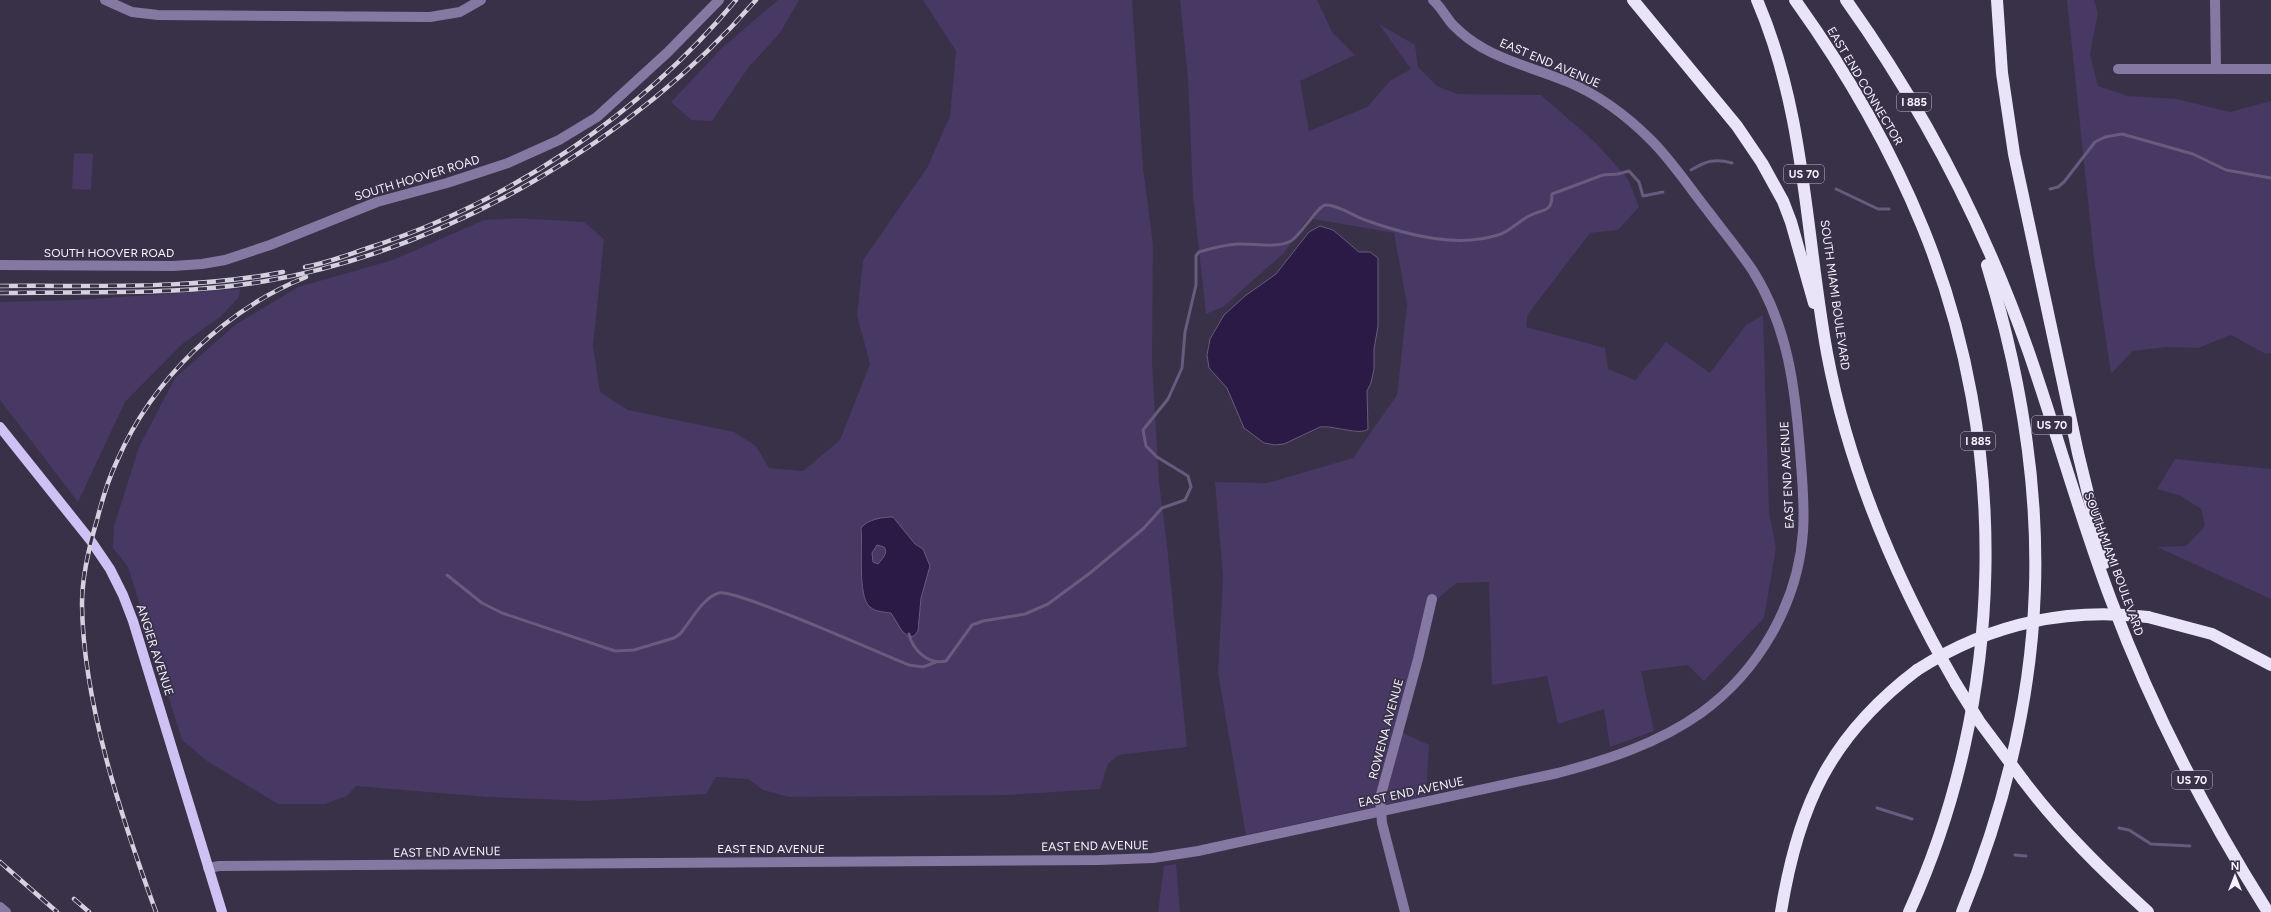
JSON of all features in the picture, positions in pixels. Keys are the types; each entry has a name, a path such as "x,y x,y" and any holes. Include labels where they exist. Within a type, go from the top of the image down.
{"highway":[{"path":"1633,0 1737,126 1773,182 1786,208 1798,243 1827,352"},
{"name":"SOUTH MIAMI BOULEVARD","path":"1757,0 1779,62 1790,105 1804,177 1827,352 1848,438 1876,523 1913,606 1956,684 1980,721 2023,780 2081,848 2148,912"},
{"name":"EAST END CONNECTOR","path":"1795,0 1868,113 1888,151 1921,223 1951,311 1962,352 1978,436 1985,514 1985,565 1984,607 1975,691 1957,774 1946,816 1932,856 1909,912"},
{"name":"I 885","path":"1846,0 1906,90 1933,135 1969,210 1997,296 2020,391 2032,473 2036,565 2031,654 2016,744 1993,831 1962,912"},
{"path":"1997,0 2002,73 2019,177 2090,507 2128,643"},
{"name":"SOUTH MIAMI BOULEVARD","path":"1969,210 1996,266 2027,349 2082,517 2128,643 2204,804 2268,912"},
{"path":"1781,912 1788,872 1799,829 1816,788 1826,768 1838,750 1866,715 1898,685 1917,670 1974,639 2023,623 2081,614 2104,613 2148,617 2212,634 2271,665"}],"main road":[{"name":"ANGIER AVENUE","path":"0,427 91,541 110,569 123,595 133,621 222,912"}],"street":[{"path":"106,0 132,12 158,15 430,17 460,12 481,0"},
{"name":"SOUTH HOOVER ROAD","path":"0,265 173,266 219,261 270,245 377,202 454,181 508,163 559,140 597,117 668,52 719,0"},
{"path":"2215,0 2216,69"},
{"name":"EAST END AVENUE","path":"208,868 226,866 1099,860 1153,858 1198,851 1581,767 1638,747 1667,733 1700,714 1717,701 1746,670 1772,633 1790,593 1800,556 1803,533 1803,492 1794,382 1789,358 1776,315 1754,274 1742,256 1662,152 1628,119 1599,97 1582,88 1497,56 1474,43 1453,25 1436,1"},
{"path":"2118,69 2271,69"},
{"name":"ROWENA AVENUE","path":"1405,912 1380,812 1380,798 1418,658 1432,599"},
{"path":"0,907 6,912"}],"shaded area":[{"path":"778,0 799,0 780,33 748,68 712,121 691,120 671,102 722,48"},
{"path":"923,0 1132,0 1143,167 1153,245 1152,361 1159,482 1167,545 1187,747 1118,755 1108,764 1100,789 1010,795 789,797 763,790 748,779 716,777 706,794 587,801 487,797 356,786 347,796 325,804 278,804 207,761 182,740 128,567 113,548 114,526 139,447 175,378 235,325 298,287 393,260 484,220 520,218 584,222 604,239 593,346 600,392 628,410 734,432 756,446 769,468 803,471 840,440 870,364 857,315 863,260 927,168 950,116 956,51"},
{"path":"1180,0 1317,0 1332,32 1355,55 1300,81 1309,131 1367,107 1390,81 1411,69 1379,24 1415,45 1418,67 1437,86 1457,94 1541,95 1596,143 1628,179 1639,207 1618,230 1590,233 1528,314 1526,327 1605,348 1608,369 1635,380 1666,342 1710,373 1746,325 1763,315 1769,512 1776,548 1764,618 1704,681 1688,665 1641,671 1654,731 1610,747 1604,709 1558,724 1547,676 1492,685 1489,582 1457,583 1426,608 1395,729 1429,745 1426,796 1246,835 1218,673 1223,577 1215,482 1267,483 1353,458 1397,395 1407,305 1394,233 1308,218 1284,253 1223,307 1206,314 1193,196 1188,79"},
{"path":"2067,0 2094,0 2098,13 2090,54 2098,86 2128,96 2177,99 2230,112 2271,101 2271,353 2266,354 2231,335 2198,348 2167,347 2133,351 2111,374 2094,258"},
{"path":"74,153 93,154 91,190 72,189"},
{"path":"1320,226 1333,230 1359,252 1370,252 1378,258 1378,326 1374,349 1374,369 1371,383 1367,391 1368,429 1364,431 1353,431 1332,427 1320,427 1284,444 1275,445 1264,443 1244,428 1227,388 1209,368 1207,355 1210,339 1224,315 1245,296 1276,274 1309,232"},
{"path":"240,289 239,297 220,317 182,344 125,402 78,502 0,400 0,302 75,300"},
{"path":"2175,459 2271,469 2271,599 2157,547 2186,546 2205,526 2201,509 2181,496 2157,489"},
{"path":"893,517 915,544 923,549 930,566 921,598 918,631 914,636 909,637 902,631 891,613 872,609 866,601 863,593 861,570 861,528 868,522 880,518","holes":["877,545 884,547 886,551 883,558 878,564 873,562 872,553"]},
{"path":"1176,864 1180,912 1158,912 1164,866"}],"waterway":[{"path":"2050,189 2058,187 2064,182 2095,142 2105,137 2122,134 2193,154 2226,170 2271,178"},
{"path":"1691,170 1701,164 1711,161 1732,163"},
{"path":"909,634 914,646 928,659 940,662 946,661 972,625 983,621 1025,614 1048,604 1090,573 1143,529 1162,508 1185,500 1191,487 1188,476 1157,457 1146,446 1143,430 1168,399 1182,368 1185,332 1196,285 1196,256 1199,252 1232,244 1278,245 1291,241 1319,210 1326,205 1331,205 1365,220 1398,231 1433,238 1468,240 1501,234 1525,218 1546,210 1552,200 1552,194 1603,175 1618,174 1629,171 1639,182 1643,196 1663,192"},
{"path":"1836,189 1878,209 1889,209"},
{"path":"447,575 482,603 502,613 615,651 634,650 674,638 680,634 697,610 713,595 719,593 730,594 779,611 909,665 923,667 936,662"},
{"path":"1877,808 1912,819"},
{"path":"2119,828 2129,830 2151,844 2190,846"},
{"path":"2015,855 2026,856"}],"railway":[{"path":"305,267 337,259 421,229 472,206 522,180 569,150 615,117 658,81 698,42 736,0"},
{"path":"0,293 167,291 233,286 266,281 335,265 403,243 469,215 534,181 596,142 654,98 707,51 756,0"},
{"path":"0,286 178,284 249,278 283,272"},
{"path":"156,912 118,800 97,720 89,681 84,642 82,604 83,583 89,551 103,498 117,461 132,431 150,403 171,376 194,351 219,328 247,308 276,291 306,277"},
{"path":"0,862 57,912"},
{"path":"74,899 89,912"}]}
